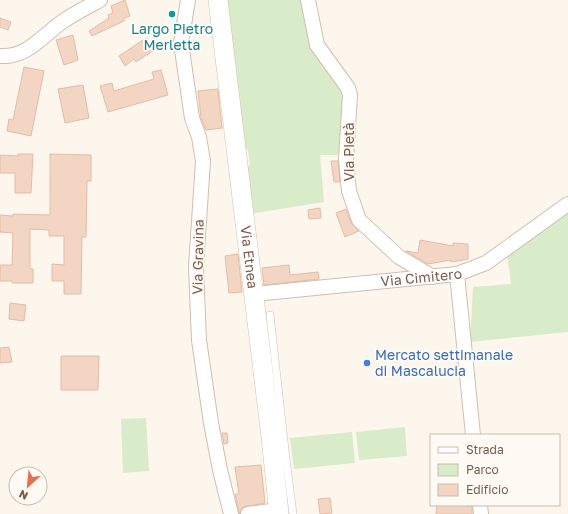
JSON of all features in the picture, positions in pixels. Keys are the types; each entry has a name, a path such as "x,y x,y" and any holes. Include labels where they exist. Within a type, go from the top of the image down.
{"main road":[{"name":"Via Etnea","path":"218,0 254,294 280,456 283,513"}],"street":[{"path":"0,56 9,57 20,54 30,48 62,22 100,0"},
{"name":"Via Gravina","path":"188,0 181,43 192,118 199,137 203,161 196,268 199,340 215,443 231,514"},
{"name":"Via Pietà","path":"308,0 317,45 348,88 350,95 346,159 349,191 359,220 398,257 433,277"},
{"name":"Via Cimitero","path":"254,294 457,274 486,262 568,204"},
{"path":"457,274 473,434"},
{"path":"248,514 283,513"}],"lane":[{"path":"270,315 280,456"}],"green space":[{"path":"223,0 304,0 344,90 342,155 320,155 324,202 250,214 244,170 250,165 248,150 242,146"},
{"path":"568,211 568,332 470,342 473,287 511,284 507,253"},
{"path":"146,418 149,471 123,473 121,419"},
{"path":"405,427 407,456 359,460 356,432"},
{"path":"352,432 355,463 294,469 290,438"}],"building":[{"path":"125,0 130,16 124,18 124,21 92,36 89,31 109,18 108,15 113,13 111,6"},
{"path":"0,18 11,22 8,30 0,27"},
{"path":"73,35 78,60 64,65 56,40"},
{"path":"146,38 154,50 136,62 134,59 125,66 119,56"},
{"path":"24,67 44,71 31,136 7,131 9,119 13,120"},
{"path":"161,70 168,95 108,112 100,86 112,83 114,91 154,79 152,72"},
{"path":"83,85 89,118 65,123 58,89"},
{"path":"218,89 222,128 206,130 201,118 198,91"},
{"path":"18,154 33,154 31,193 15,193 15,173 0,173 0,155 18,156"},
{"path":"50,154 91,155 91,181 87,181 86,237 82,237 81,294 64,294 64,281 52,281 52,264 64,265 64,236 49,236 49,230 30,229 30,268 33,269 33,283 12,283 12,281 0,281 0,265 12,265 13,233 0,232 0,215 50,215"},
{"path":"331,161 338,161 340,182 334,182"},
{"path":"320,208 321,218 309,219 308,210"},
{"path":"346,209 351,223 359,231 345,237 336,213"},
{"path":"420,240 453,246 453,243 468,244 468,259 428,264 406,251 418,253"},
{"path":"238,254 242,292 229,293 225,256"},
{"path":"289,265 290,275 318,272 319,279 264,285 262,268"},
{"path":"10,303 26,305 24,321 9,319"},
{"path":"9,347 12,362 0,363 0,348"},
{"path":"61,356 99,356 98,390 61,390"},
{"path":"222,433 227,433 228,443 224,444"},
{"path":"261,465 265,503 243,507 239,514 235,494 239,494 235,467"},
{"path":"330,498 332,513 320,514 318,499"},
{"path":"437,506 472,506 472,514 436,514"}],"place":[{"name":"Largo Pietro Merletta","path":"172,14"},
{"name":"Mercato settimanale di Mascalucia","path":"367,363"}]}
